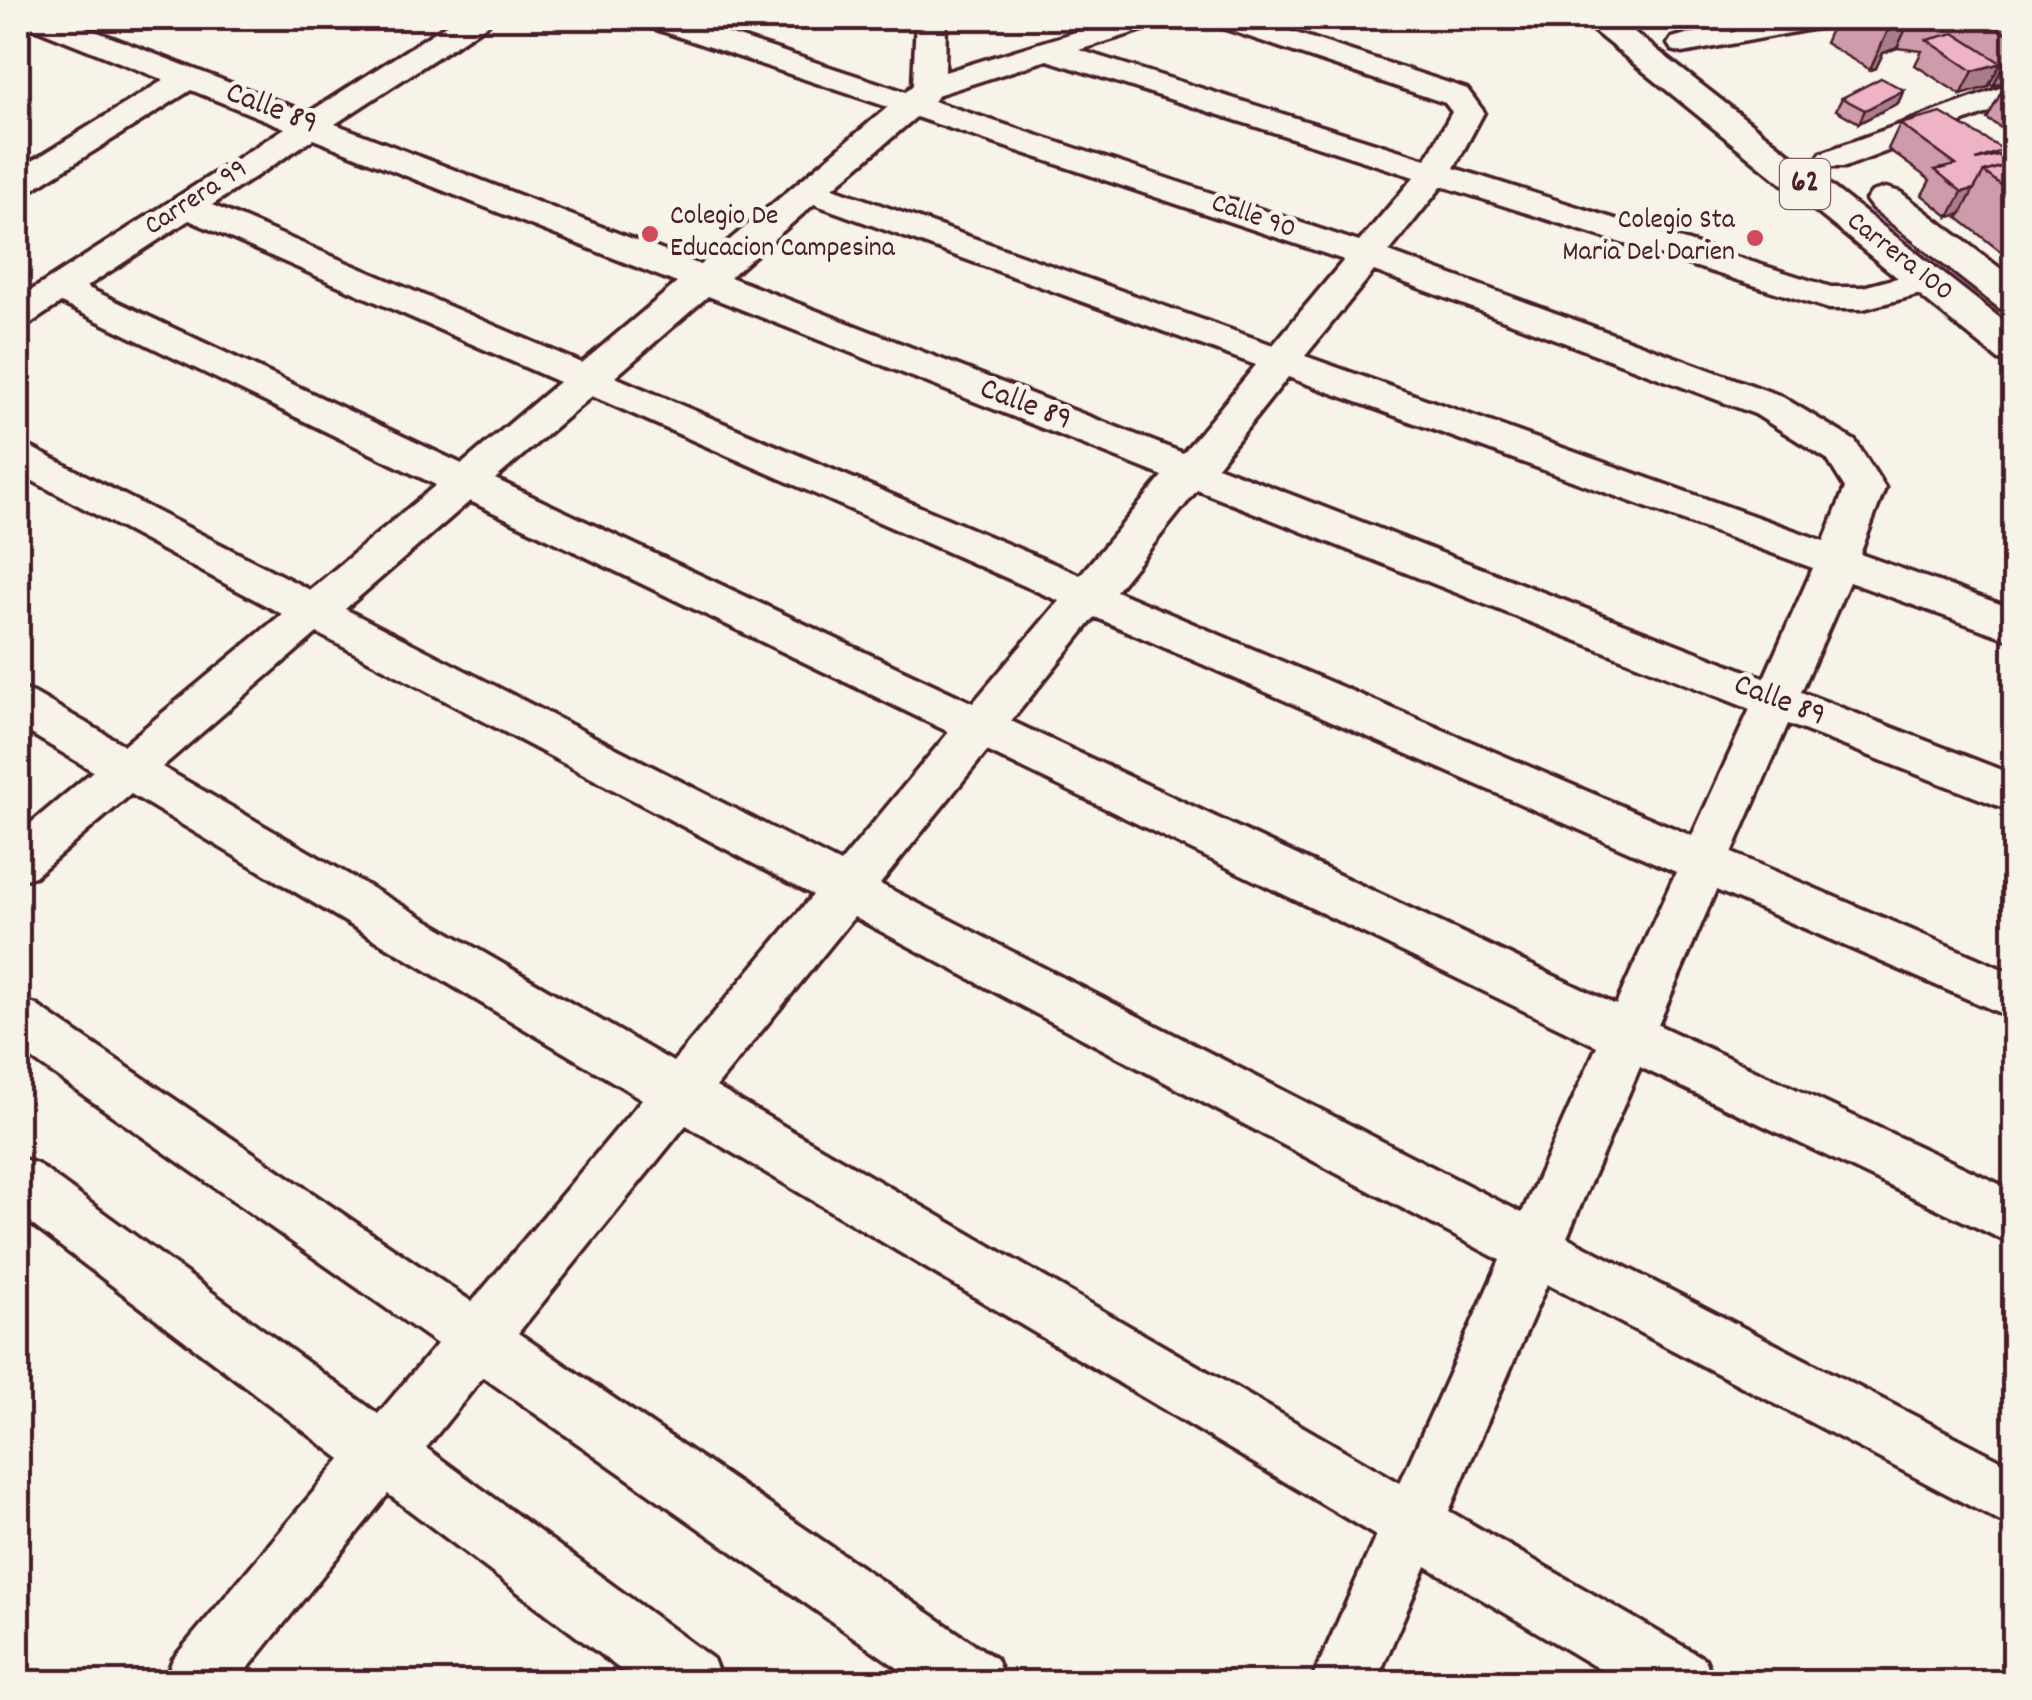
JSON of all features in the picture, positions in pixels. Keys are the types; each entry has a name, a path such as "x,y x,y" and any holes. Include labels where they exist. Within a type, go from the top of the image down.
{"highway":[{"name":"Carrera 100","path":"1595,18 2014,350"},
{"name":"Carrera 100","path":"1648,18 2014,299"}],"street":[{"name":"Calle 89","path":"35,18 2014,794"},
{"name":"Carrera 99","path":"18,315 477,18"},
{"name":"Calle 90","path":"652,18 920,95 1768,405 1841,450 1865,488 1838,561"},
{"path":"920,95 931,18"},
{"path":"18,862 920,95 1044,49 1151,18"},
{"path":"196,1682 1435,173 1468,112 1456,96 1222,18"},
{"path":"1683,44 1822,18"},
{"path":"1044,49 1829,298 1864,298 1927,280"},
{"path":"18,184 189,78"},
{"path":"1808,140 2014,92"},
{"path":"809,191 2014,625"},
{"path":"186,206 2014,997"},
{"path":"58,288 2014,1219"},
{"path":"18,457 2014,1499"},
{"path":"1343,1682 1838,561"},
{"path":"18,705 1682,1682"},
{"path":"18,1021 973,1682"},
{"path":"18,1182 690,1682"}],"building":[{"path":"1880,18 1899,18 1891,24"},
{"path":"1979,18 2014,18 2014,38"},
{"path":"1954,33 2001,63 1973,71 1927,40"},
{"path":"1881,78 1904,90 1865,110 1842,98"},
{"path":"1941,113 2004,150 1976,160 1998,155 2009,164 1984,172 1974,189 1962,192 1935,170 1956,165 1900,124"},
{"path":"2014,163 2014,195 1984,172"}],"place":[{"name":"Colegio De Educacion Campesina","path":"650,234"},
{"name":"Colegio Sta Maria Del Darien","path":"1755,238"}]}
